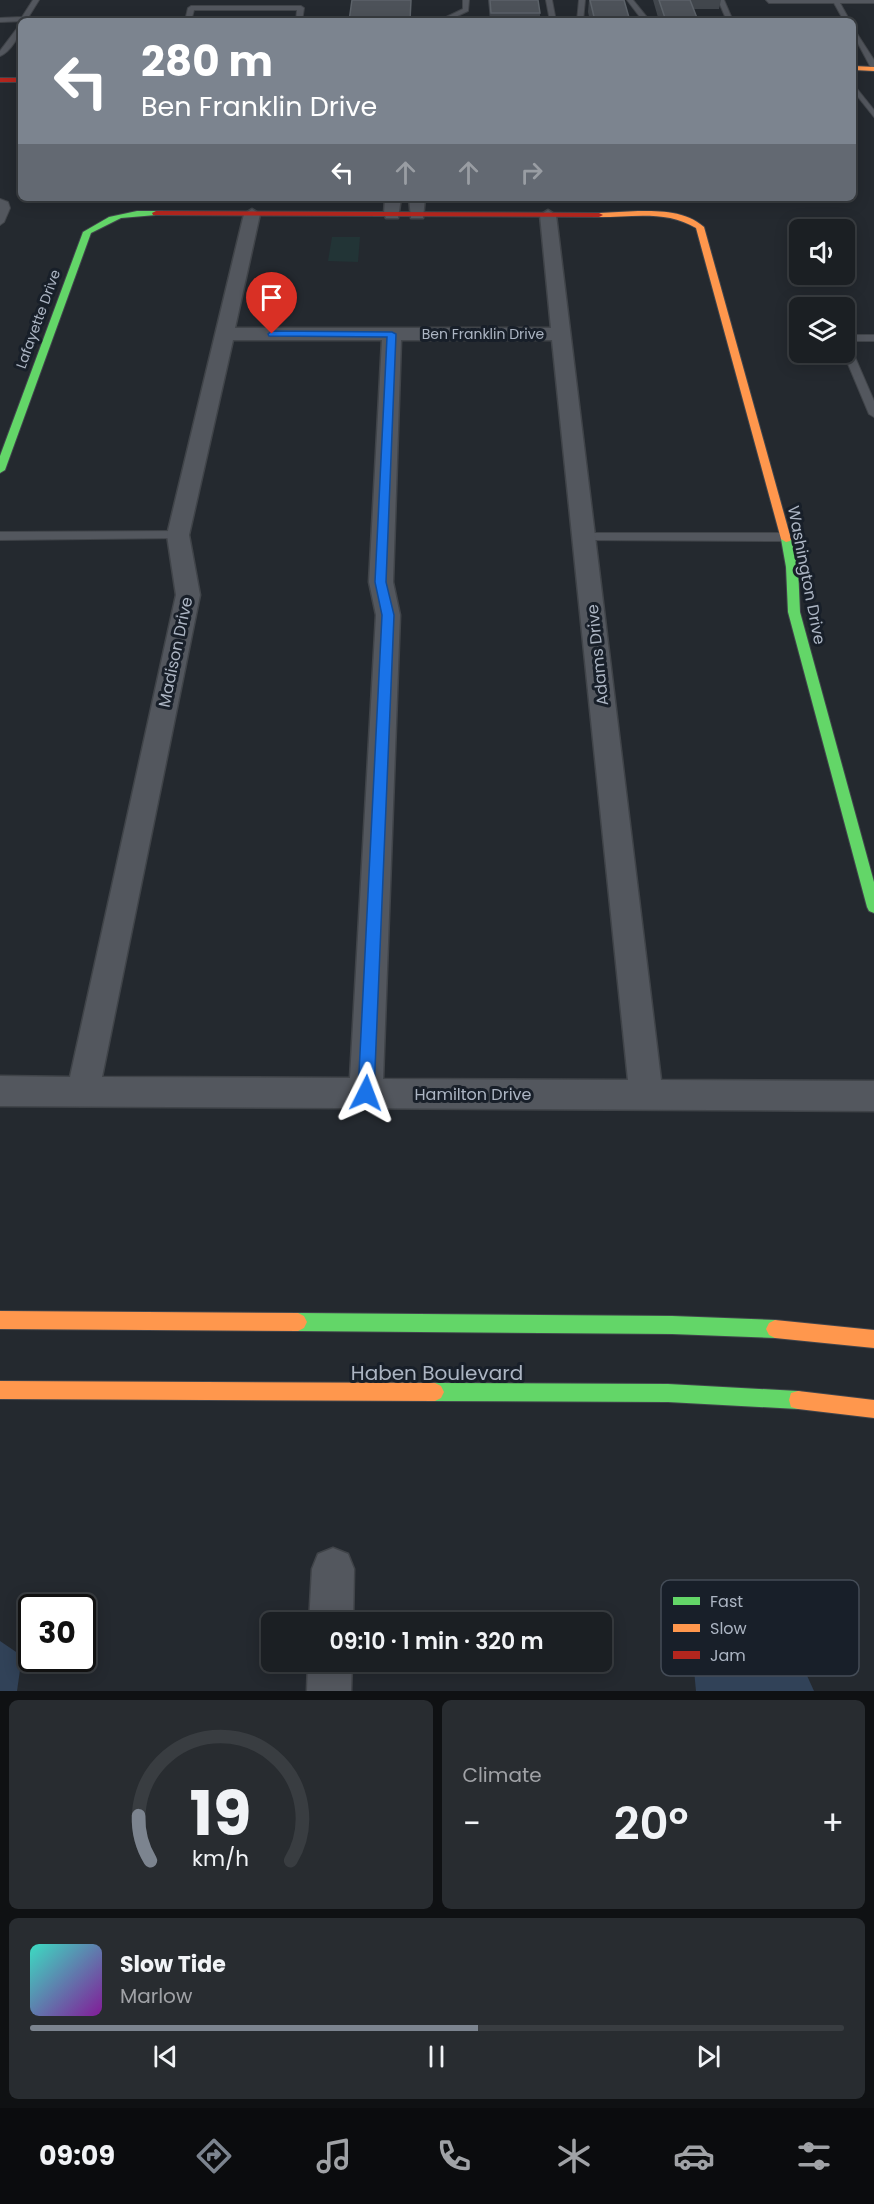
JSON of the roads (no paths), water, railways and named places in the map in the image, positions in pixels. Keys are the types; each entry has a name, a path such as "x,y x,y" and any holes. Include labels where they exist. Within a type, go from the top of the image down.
{"street":[{"path":"856,68 874,67"},
{"path":"0,74 18,74"},
{"path":"0,80 18,80"},
{"path":"856,80 874,81"},
{"path":"0,88 18,88"},
{"path":"252,214 417,206 548,215"},
{"name":"Lafayette Drive","path":"0,470 87,232 103,220 132,213 252,214"},
{"name":"Madison Drive","path":"83,1092 188,595 189,581 178,535 252,214"},
{"name":"Washington Drive","path":"548,215 663,215 690,219 700,227 786,537 792,567 794,612 874,907"},
{"name":"Adams Drive","path":"548,215 645,1095"},
{"name":"Ben Franklin Drive","path":"224,334 562,334"},
{"path":"366,1093 388,615 381,582 392,334"},
{"name":"Hamilton Drive","path":"0,1091 874,1096"},
{"path":"0,1320 672,1325 783,1329 874,1339"},
{"name":"Haben Boulevard","path":"0,1390 668,1393 809,1401 874,1409"},
{"path":"331,1612 333,1569"},
{"path":"328,1691 329,1672"}],"lane":[{"path":"25,18 36,0"},
{"path":"448,18 466,10 466,0"},
{"path":"549,0 552,18"},
{"path":"580,18 582,0"},
{"path":"630,0 645,18"},
{"path":"721,0 729,18"},
{"path":"769,1 874,1"},
{"path":"836,1 845,18"},
{"path":"189,18 191,8 231,11 301,8 300,18"},
{"path":"0,20 18,22"},
{"path":"3,53 18,30"},
{"path":"856,35 874,67"},
{"path":"856,89 871,107 874,115"},
{"path":"0,202 5,204 6,208 0,222"},
{"path":"855,338 874,338"},
{"path":"852,363 874,414"},
{"path":"0,537 178,535"},
{"path":"584,537 786,537"}],"water":[{"path":"0,1641 18,1653 20,1672 17,1691 0,1691"},
{"path":"695,1676 807,1676 814,1691 696,1691"}]}
